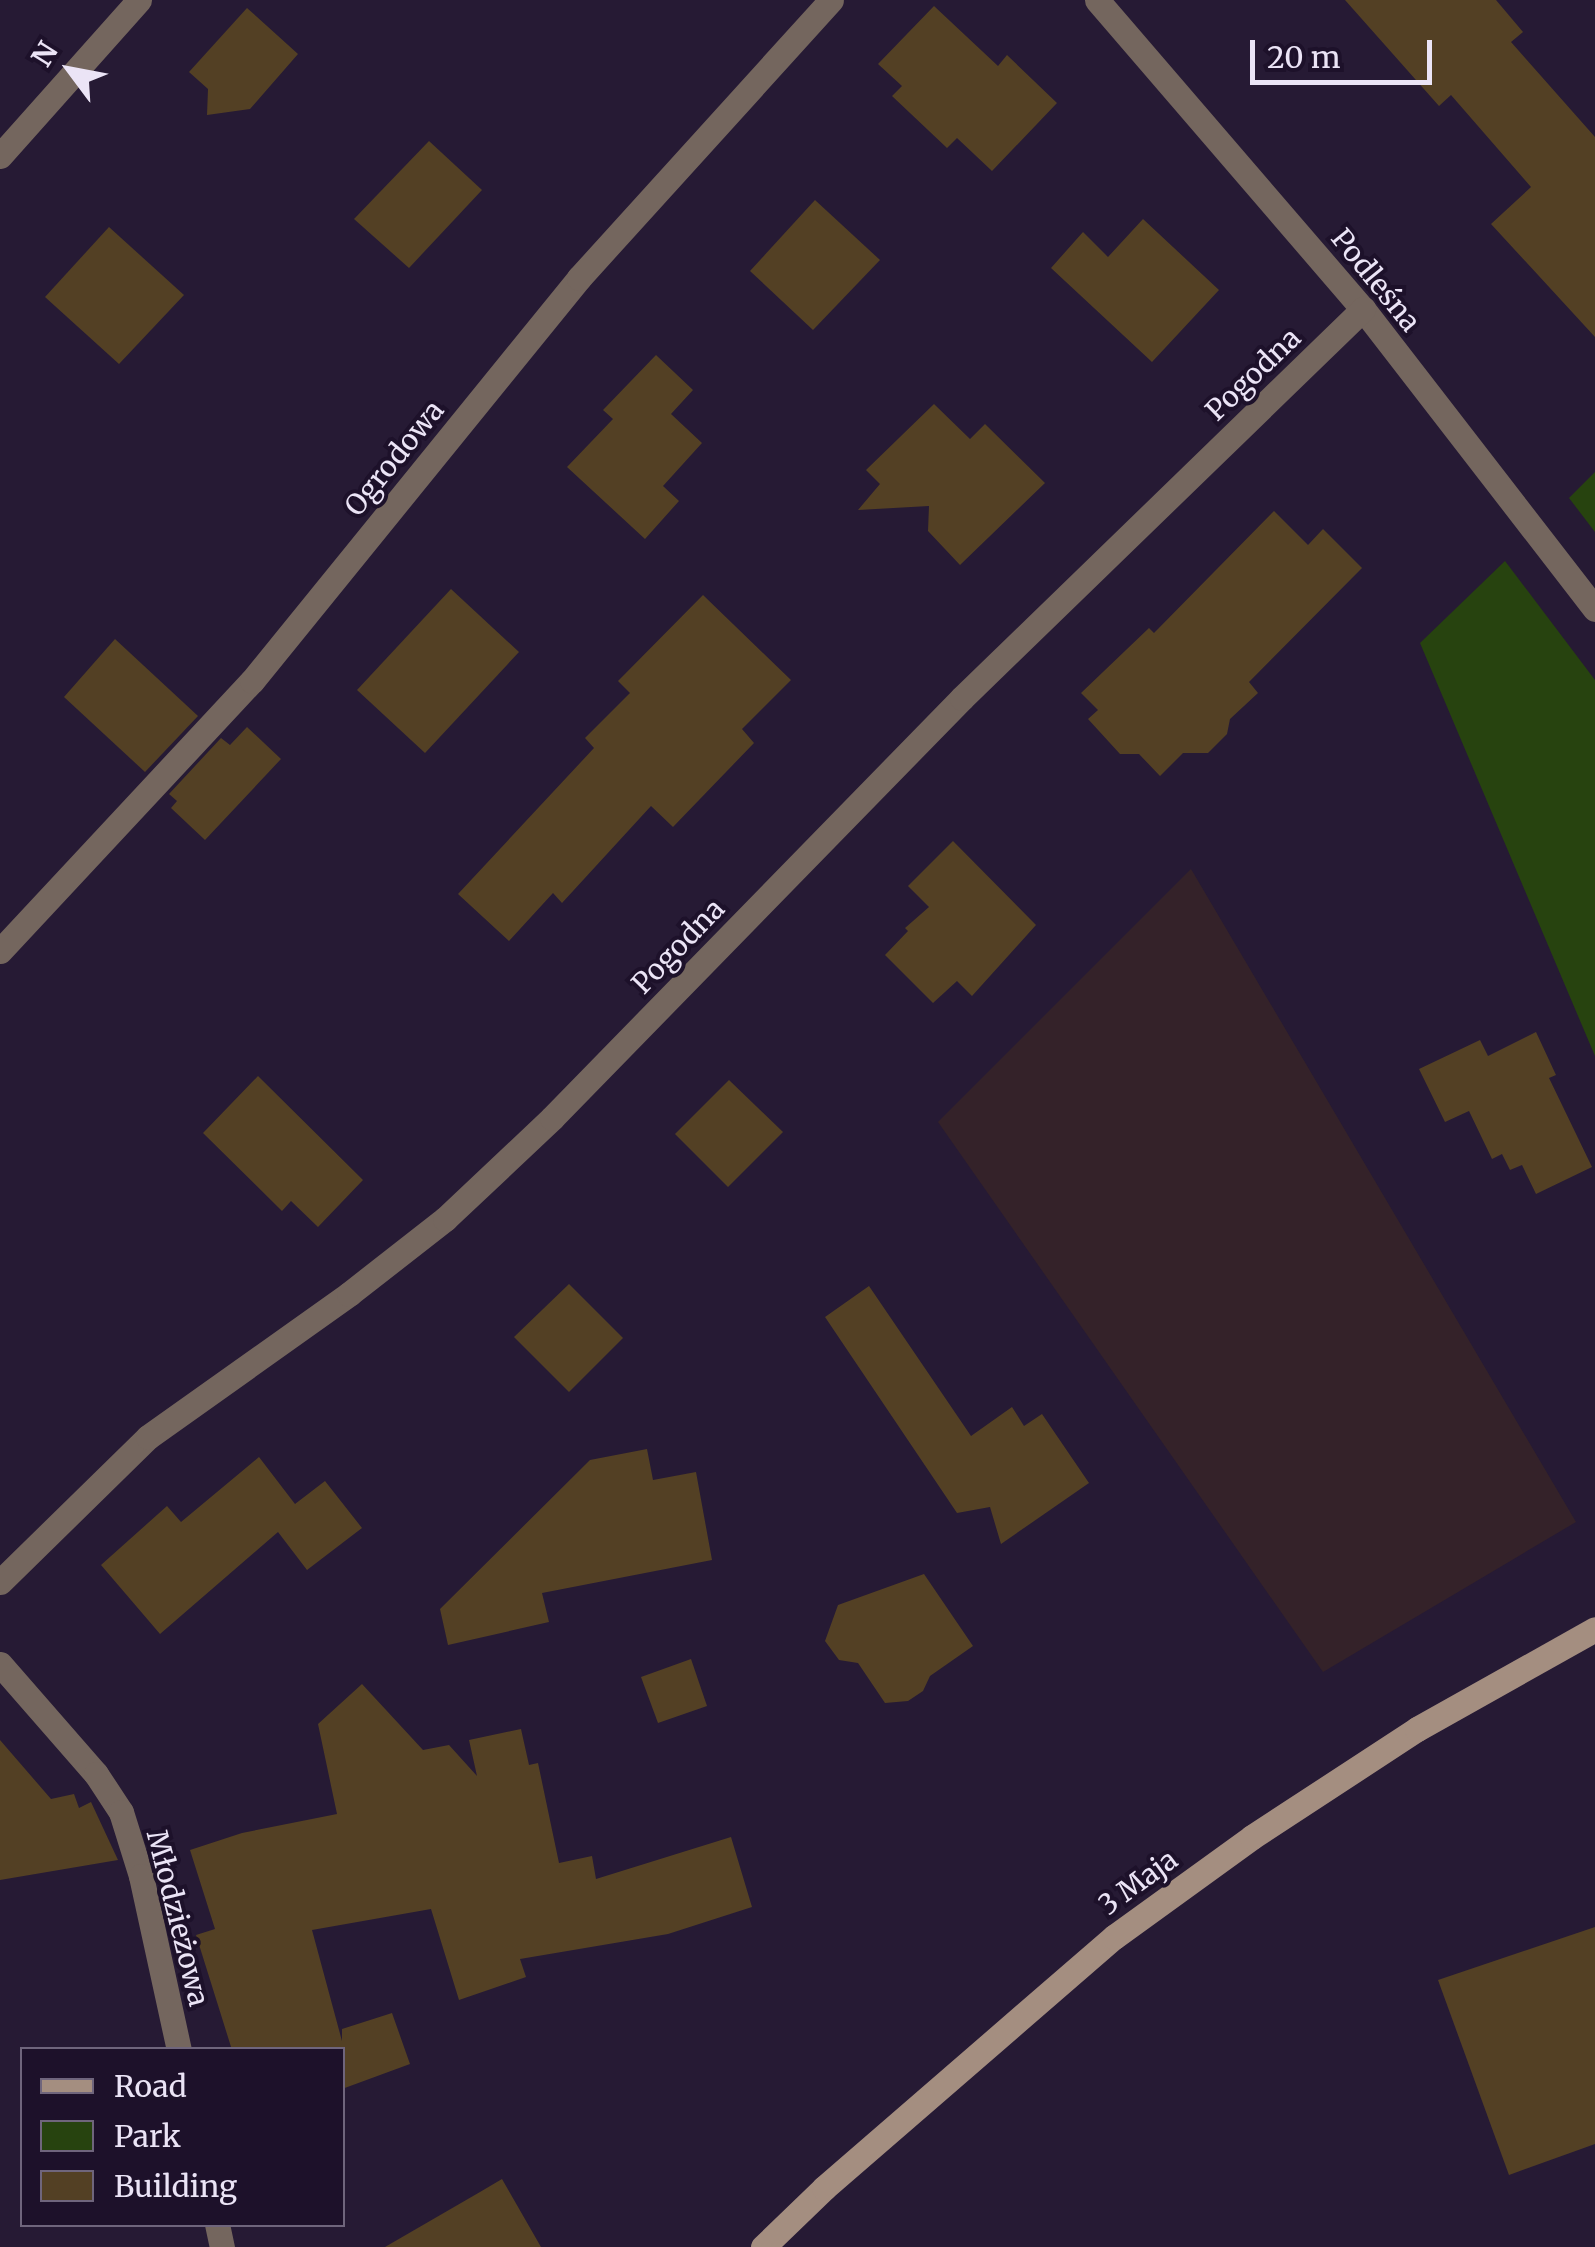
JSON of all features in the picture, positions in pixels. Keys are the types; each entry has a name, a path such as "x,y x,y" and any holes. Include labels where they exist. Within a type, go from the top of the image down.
{"street":[{"path":"0,156 139,0"},
{"name":"Ogrodowa","path":"0,951 252,682 579,278 831,0"},
{"name":"Podleśna","path":"1097,0 1363,309 1595,609"},
{"name":"Pogodna","path":"0,1582 148,1437 349,1294 458,1207 552,1118 962,698 1363,309"},
{"name":"3 Maja","path":"763,2247 956,2072 1114,1937 1252,1837 1417,1729 1595,1629"},
{"name":"Młodzieżowa","path":"0,1664 96,1774 121,1812 141,1876 178,2047"}],"shaded area":[{"path":"1191,869 1576,1522 1323,1672 938,1122"}],"green space":[{"path":"1595,472 1595,532 1569,498"},
{"path":"1505,561 1595,680 1595,1056 1420,643"}],"building":[{"path":"1345,0 1496,0 1523,32 1511,42 1595,137 1595,337 1491,224 1531,187 1451,95 1439,106"},
{"path":"934,6 998,66 1007,55 1057,103 992,171 957,138 947,148 892,96 902,86 878,64"},
{"path":"247,8 298,54 250,109 207,115 208,89 189,72"},
{"path":"429,141 482,190 409,268 354,219"},
{"path":"815,200 880,260 813,330 750,271"},
{"path":"1143,219 1219,290 1152,362 1051,268 1083,232 1108,257"},
{"path":"109,227 184,295 119,364 45,297"},
{"path":"656,355 693,390 671,414 702,443 663,486 679,501 645,539 567,467 613,419 603,410"},
{"path":"934,404 970,439 985,424 1045,483 960,565 928,531 929,506 858,510 880,484 866,470"},
{"path":"1274,511 1308,545 1323,529 1362,568 1249,682 1258,693 1230,719 1227,734 1208,753 1183,753 1160,776 1139,754 1120,754 1088,719 1098,710 1081,693 1149,628 1154,633"},
{"path":"451,589 519,652 425,753 357,690"},
{"path":"703,595 791,680 742,729 754,743 673,827 651,806 562,903 553,893 509,941 458,894 594,748 585,738 630,693 618,681"},
{"path":"115,639 198,716 145,772 64,697"},
{"path":"247,727 281,759 205,840 171,808 177,801 169,794 221,738 230,745"},
{"path":"953,841 1036,925 972,996 957,981 933,1003 885,955 908,931 905,928 929,907 908,886"},
{"path":"1536,1032 1556,1075 1549,1078 1592,1167 1536,1194 1522,1165 1510,1170 1502,1154 1492,1159 1469,1111 1445,1122 1419,1069 1480,1040 1488,1056"},
{"path":"258,1076 363,1180 318,1227 291,1201 282,1211 203,1133"},
{"path":"729,1080 783,1132 728,1187 675,1134"},
{"path":"569,1284 623,1338 569,1392 514,1337"},
{"path":"869,1286 971,1436 1012,1407 1024,1426 1042,1414 1089,1483 1001,1544 990,1507 957,1513 825,1317"},
{"path":"647,1449 653,1480 696,1472 712,1560 542,1593 549,1622 448,1645 440,1609 590,1460"},
{"path":"259,1457 295,1504 325,1481 362,1528 307,1570 278,1532 160,1634 101,1565 167,1506 181,1522"},
{"path":"924,1574 973,1646 930,1676 923,1691 908,1701 885,1703 858,1663 839,1660 825,1641 838,1605"},
{"path":"691,1659 707,1706 658,1723 641,1677"},
{"path":"362,1684 423,1750 449,1745 477,1776 469,1740 521,1729 529,1765 538,1763 559,1863 592,1856 596,1879 731,1837 752,1907 668,1934 520,1959 526,1977 459,2000 431,1909 312,1930 342,2041 342,2029 392,2013 410,2064 345,2088 345,2047 231,2047 196,1935 215,1929 190,1850 242,1833 337,1814 318,1724"},
{"path":"0,1740 51,1799 74,1794 79,1808 91,1802 118,1860 0,1880"},
{"path":"1595,1927 1595,2144 1509,2175 1438,1980"},
{"path":"502,2179 541,2247 385,2247 480,2192"}]}
